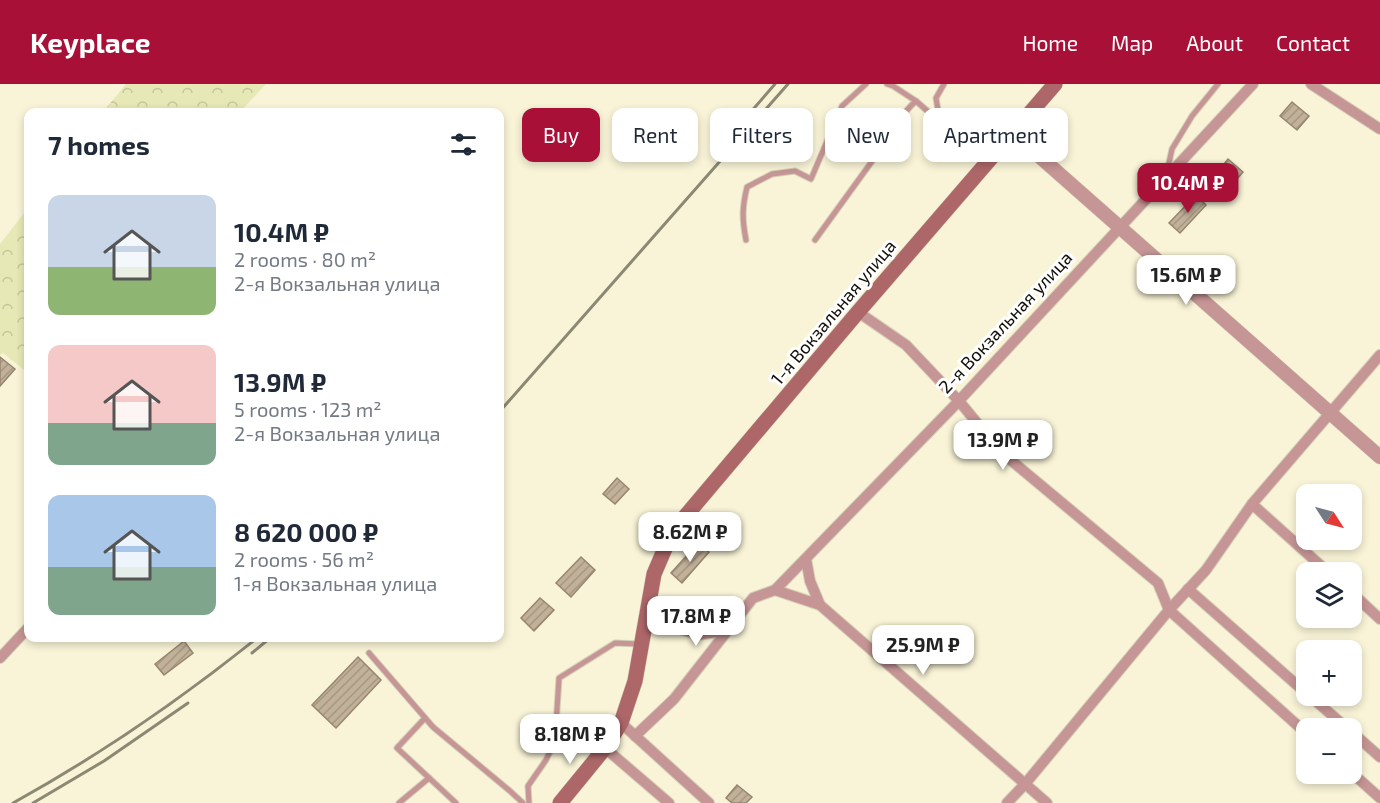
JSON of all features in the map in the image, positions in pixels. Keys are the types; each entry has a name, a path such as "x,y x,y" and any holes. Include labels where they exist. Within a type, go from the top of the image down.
{"main road":[{"name":"1-я Вокзальная улица","path":"1033,108 1049,87"},
{"name":"1-я Вокзальная улица","path":"605,748 621,723 635,681 654,574 672,532 987,162"},
{"path":"560,803 605,748"}],"street":[{"name":"2-я Вокзальная улица","path":"634,736 674,699 753,598 776,590 959,401 1253,84"},
{"path":"1311,84 1380,129"},
{"path":"1046,162 1380,457"},
{"path":"858,312 906,345 959,401 1001,452 1158,583 1170,610 1296,724"},
{"path":"1007,803 1206,570 1252,504 1380,356"},
{"path":"1252,504 1317,562"},
{"path":"806,559 810,581 820,605"},
{"path":"1188,589 1296,684"},
{"path":"776,590 820,605 1047,803"},
{"path":"1362,602 1380,619"},
{"path":"0,658 24,632"},
{"path":"1322,706 1335,718"},
{"path":"621,723 709,803"},
{"path":"1362,741 1380,757"},
{"path":"605,748 669,803"},
{"path":"1362,782 1380,798"}],"lane":[{"path":"746,240 742,207 747,187 772,174 795,171 811,179 842,106 866,84"},
{"path":"887,84 924,108"},
{"path":"1166,178 1172,149 1192,116 1218,84"},
{"path":"938,108 936,98 942,85"},
{"path":"815,240 879,152 904,111 916,101"},
{"path":"650,595 681,632 701,637 726,632"},
{"path":"529,803 528,786 546,760 555,741 559,678 615,643 642,644"},
{"path":"369,652 433,727 523,803"},
{"path":"425,718 397,748 456,803"},
{"path":"399,803 429,778"}],"green space":[{"path":"126,84 266,84 244,108 106,108"},
{"path":"24,213 24,370 3,353 0,355 0,244"}],"building":[{"path":"1292,102 1309,116 1297,130 1280,116"},
{"path":"1228,159 1243,172 1229,188 1214,176"},
{"path":"1196,195 1206,205 1180,233 1169,223"},
{"path":"0,357 15,369 0,386"},
{"path":"617,478 629,489 615,504 603,494"},
{"path":"698,543 709,552 682,583 671,573"},
{"path":"581,557 595,570 571,597 556,583"},
{"path":"540,598 554,610 534,631 521,618"},
{"path":"183,642 193,653 164,675 155,664"},
{"path":"358,657 381,680 336,728 312,705"},
{"path":"737,785 752,797 746,803 732,803 726,798"}],"railway":[{"path":"754,108 775,84"},
{"path":"504,406 788,84"},
{"path":"13,803 77,766 139,725 252,642"},
{"path":"252,653 265,642"},
{"path":"33,803 104,761 188,703"}]}
